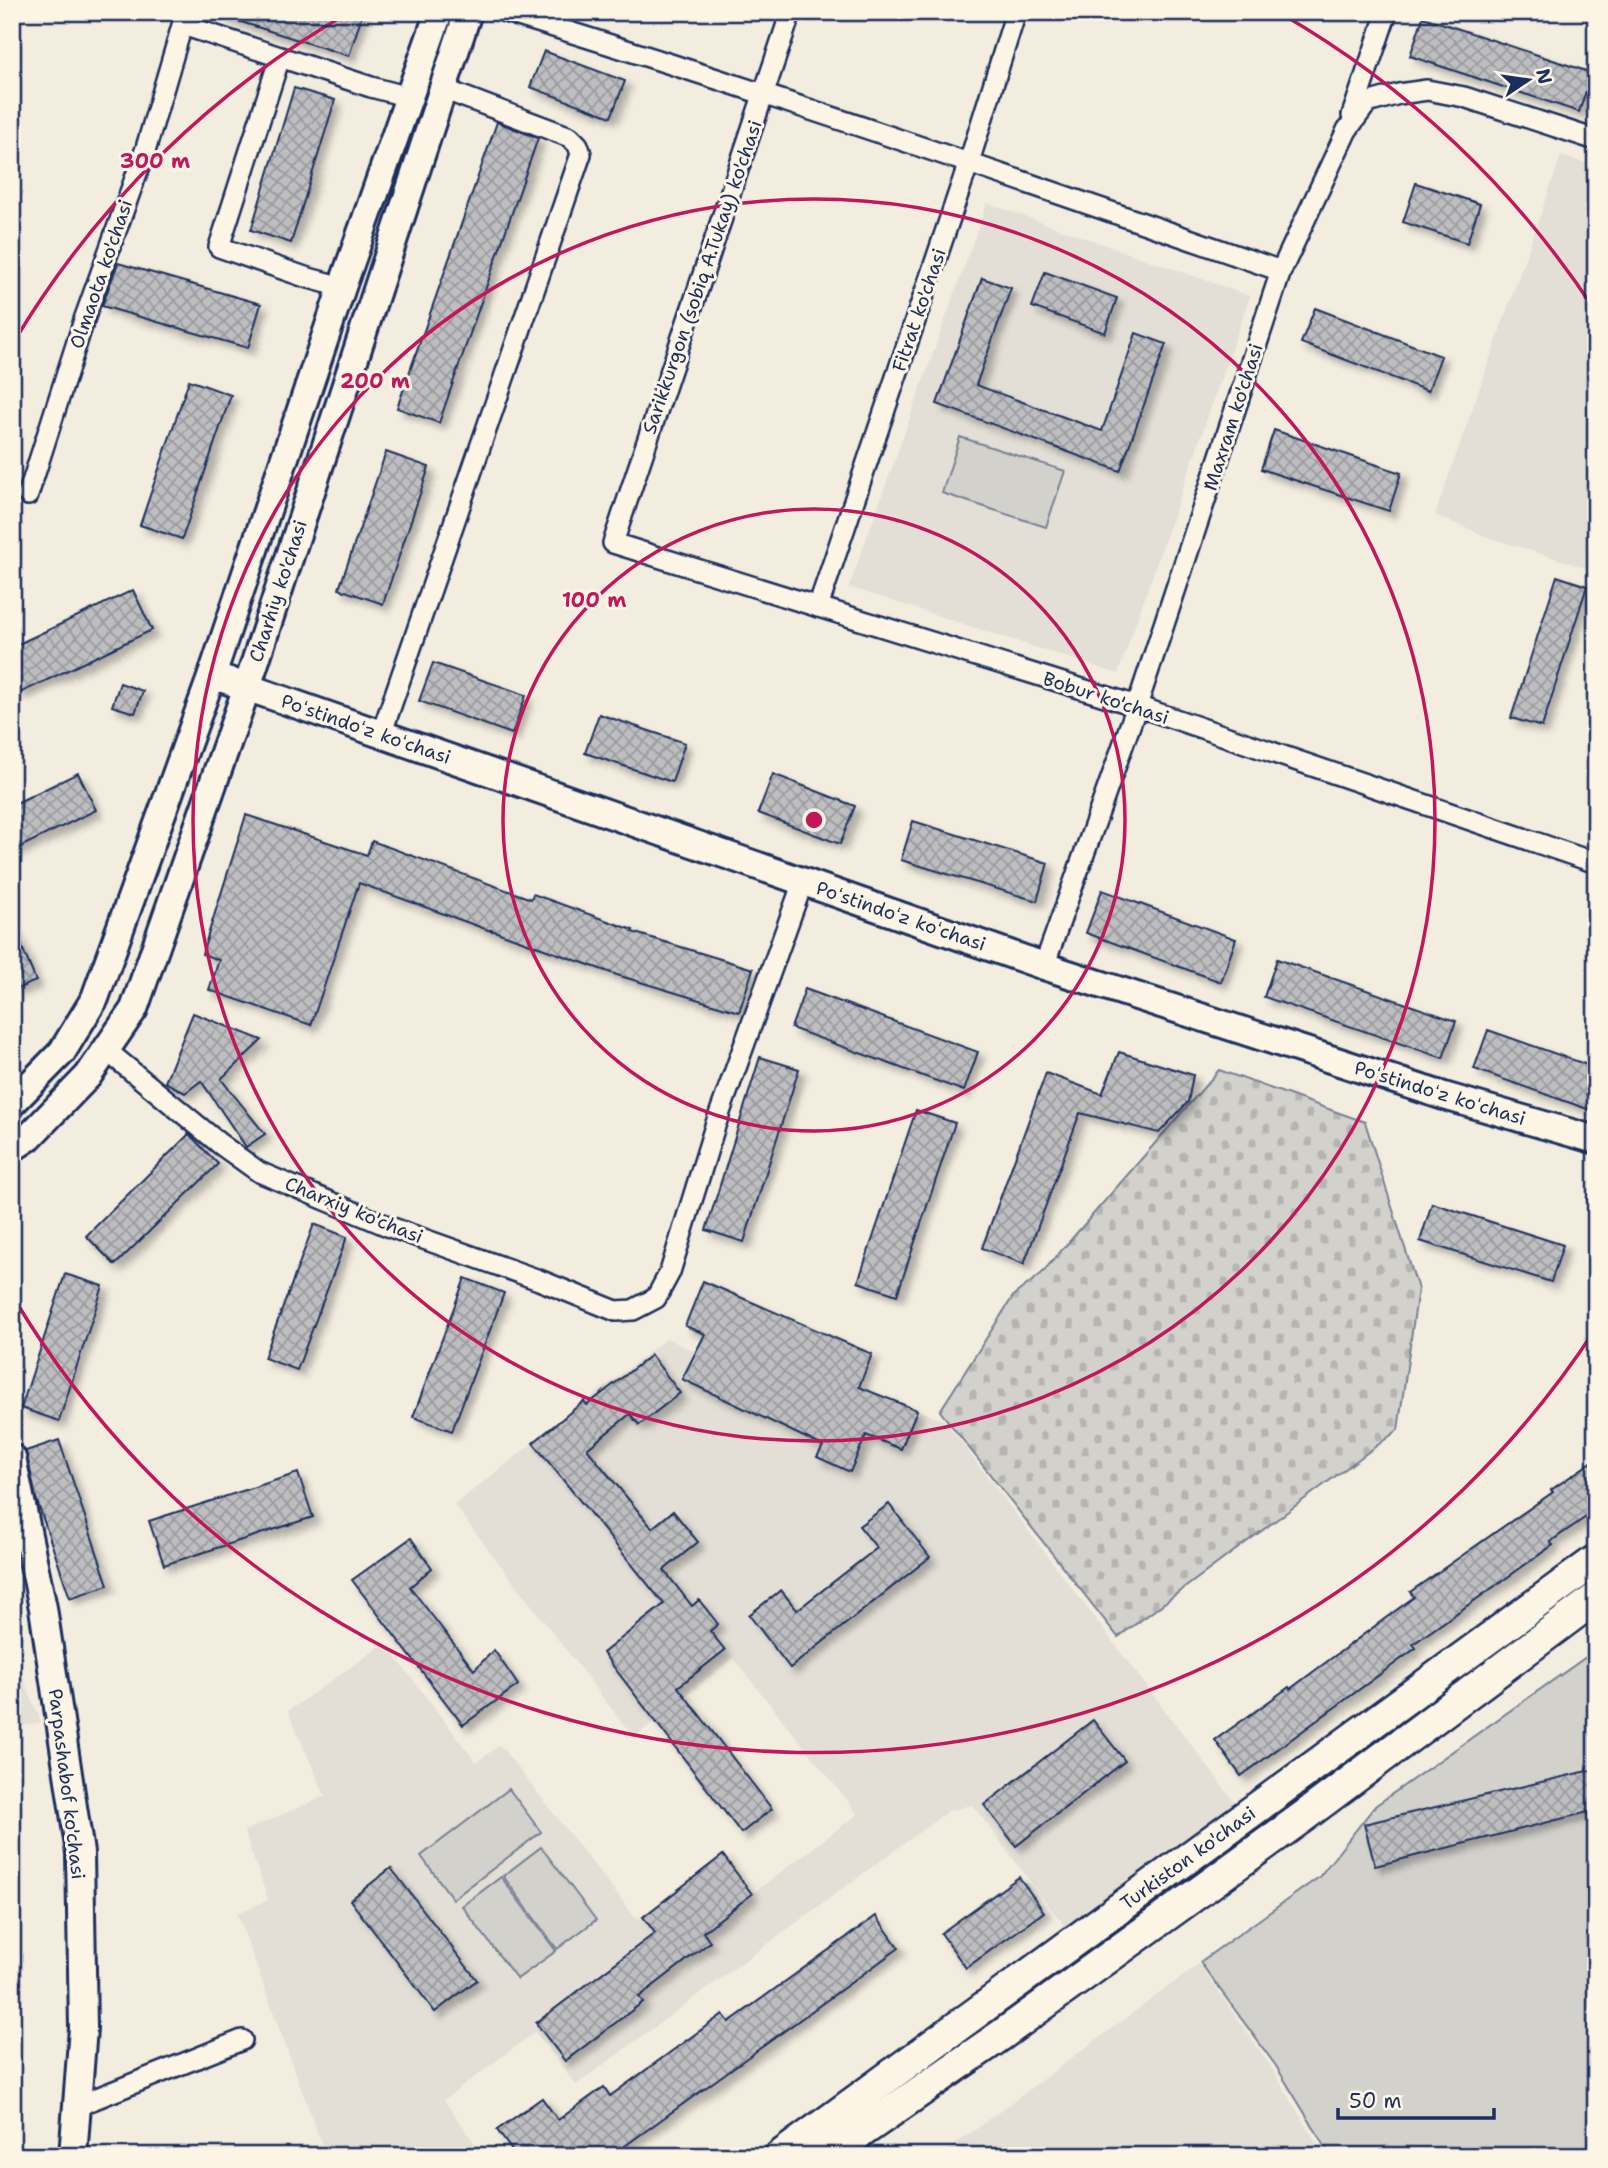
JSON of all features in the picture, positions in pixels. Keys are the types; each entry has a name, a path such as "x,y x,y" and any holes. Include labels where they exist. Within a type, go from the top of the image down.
{"main road":[{"name":"Charhiy ko'chasi","path":"12,1103 62,1052 95,998 212,675 342,287 439,12"},
{"name":"Charhiy ko'chasi","path":"21,1143 88,1076 134,1009 247,687 468,12"},
{"name":"Poʻstindoʻz koʻchasi","path":"212,675 1044,966 1444,1096 1596,1140"},
{"name":"Parpashabof ko'chasi","path":"12,1458 43,1608 79,1853 83,2028 73,2156"},
{"name":"Turkiston ko'chasi","path":"780,2156 1596,1560"},
{"name":"Turkiston ko'chasi","path":"836,2153 1304,1816 1596,1598"}],"street":[{"path":"505,12 968,162 1281,271"},
{"name":"Sarikkurgon (sobiq A.Tukay) ko'chasi","path":"613,543 791,12"},
{"name":"Fitrat ko'chasi","path":"818,607 1016,12"},
{"path":"1347,130 1387,12"},
{"path":"184,18 280,57 409,97"},
{"name":"Olmaota ko'chasi","path":"28,495 85,317 146,148 184,18"},
{"path":"280,57 219,247 342,287"},
{"path":"381,735 581,154 578,145 570,137 443,89"},
{"name":"Maxram ko'chasi","path":"1044,966 1137,706 1281,271 1347,130 1367,103 1427,90 1464,97 1596,140"},
{"name":"Bobur ko'chasi","path":"613,543 1137,706 1596,863"},
{"name":"Charxiy ko'chasi","path":"106,1050 220,1144 259,1172 390,1227 539,1280 616,1311 633,1310 656,1298 670,1272 715,1126 803,882"},
{"path":"77,2106 242,2040"}],"shaded area":[{"path":"1561,156 1596,166 1596,571 1490,538 1435,515"},
{"path":"987,203 1250,296 1118,674 849,587"},
{"path":"667,1338 834,1420 917,1410 945,1421 1237,1805 1068,1930 972,1805 948,1811 576,2085 535,2032 444,2100 475,2144 458,2156 326,2156 237,1913 268,1900 244,1831 325,1796 288,1711 385,1643 476,1762 500,1745 637,1920 723,1855 753,1893 858,1814 733,1658 634,1738 454,1505"},
{"path":"12,1651 41,1722 12,1728"},
{"path":"1199,1964 1270,2065 1324,2156 939,2156"}],"green space":[{"path":"960,437 1065,471 1046,527 942,493"},
{"path":"1219,1070 1365,1122 1418,1289 1398,1430 1118,1637 940,1411 1014,1295 1041,1274"},
{"path":"1596,1650 1596,2156 1331,2156 1276,2066 1200,1962 1319,1877 1375,1806"},
{"path":"509,1789 541,1832 453,1899 421,1856"},
{"path":"541,1847 596,1920 557,1949 503,1876"},
{"path":"501,1877 556,1951 517,1979 462,1906"}],"building":[{"path":"222,12 363,12 349,56 222,16"},
{"path":"1423,17 1592,73 1579,112 1410,56"},
{"path":"544,51 625,81 611,117 530,87"},
{"path":"294,88 335,100 291,243 251,230"},
{"path":"497,122 538,138 439,423 397,408"},
{"path":"1416,183 1480,204 1467,243 1403,222"},
{"path":"118,263 261,304 248,348 102,306"},
{"path":"1045,272 1117,298 1105,333 1032,307"},
{"path":"982,278 1011,288 976,385 1102,431 1136,333 1166,344 1120,471 937,404"},
{"path":"1315,308 1441,356 1428,391 1301,343"},
{"path":"189,380 231,395 182,539 140,525"},
{"path":"1274,430 1401,473 1389,511 1261,469"},
{"path":"386,452 429,467 383,604 339,589"},
{"path":"1557,576 1587,586 1542,727 1511,718"},
{"path":"133,590 152,630 20,693 12,676 12,647"},
{"path":"433,663 526,695 512,734 419,701"},
{"path":"120,683 143,691 135,713 112,706"},
{"path":"599,714 685,743 672,782 585,753"},
{"path":"78,773 96,810 12,851 12,805"},
{"path":"773,774 855,806 840,844 758,813"},
{"path":"246,815 367,855 372,841 531,899 533,894 633,930 632,932 753,969 739,1012 617,975 359,883 311,1025 209,990 219,960 202,954"},
{"path":"913,821 1048,863 1037,901 901,860"},
{"path":"1102,890 1236,939 1221,982 1086,933"},
{"path":"12,923 36,981 12,991"},
{"path":"1277,959 1456,1021 1443,1058 1264,997"},
{"path":"805,989 978,1052 964,1091 791,1028"},
{"path":"193,1013 262,1040 221,1079 265,1134 246,1147 201,1081 185,1093 165,1082"},
{"path":"1488,1030 1596,1068 1596,1112 1474,1069"},
{"path":"1119,1052 1193,1075 1188,1102 1159,1133 1080,1113 1024,1264 982,1248 1046,1073 1102,1094"},
{"path":"760,1057 799,1069 744,1242 706,1230"},
{"path":"916,1110 955,1123 897,1295 858,1282"},
{"path":"189,1134 218,1164 115,1265 86,1236"},
{"path":"1432,1203 1563,1245 1551,1282 1420,1241"},
{"path":"314,1224 347,1237 297,1370 264,1358"},
{"path":"65,1274 103,1286 59,1421 21,1408"},
{"path":"465,1278 504,1293 452,1431 413,1417"},
{"path":"703,1281 872,1354 859,1387 917,1410 901,1449 866,1435 850,1472 817,1457 823,1446 682,1379 705,1334 685,1326"},
{"path":"651,1355 680,1393 639,1425 630,1414 587,1449 652,1528 673,1511 698,1542 664,1570 692,1606 699,1600 718,1624 710,1631 725,1650 678,1687 772,1809 741,1833 603,1653 664,1604 533,1443 584,1401 587,1405"},
{"path":"59,1440 108,1585 70,1598 36,1498 26,1451"},
{"path":"1596,1459 1596,1510 1550,1542 1553,1545 1413,1644 1416,1648 1241,1776 1215,1740 1289,1687 1290,1689 1414,1597 1410,1592"},
{"path":"298,1473 313,1517 164,1565 149,1521"},
{"path":"889,1504 930,1557 790,1668 749,1615 781,1590 797,1610 877,1548 859,1526"},
{"path":"411,1538 432,1568 410,1587 474,1670 494,1650 518,1685 463,1725 352,1580"},
{"path":"1093,1720 1125,1761 1016,1846 984,1805"},
{"path":"1596,1769 1596,1810 1375,1866 1364,1824"},
{"path":"723,1855 752,1894 703,1932 710,1942 639,1997 643,2002 565,2061 536,2023 655,1933 643,1917"},
{"path":"391,1868 477,1980 435,2012 350,1900"},
{"path":"1019,1877 1044,1912 966,1968 941,1933"},
{"path":"876,1916 899,1948 611,2156 516,2156 497,2130 542,2098 558,2120 604,2087 610,2096 723,2014 729,2022"}]}
